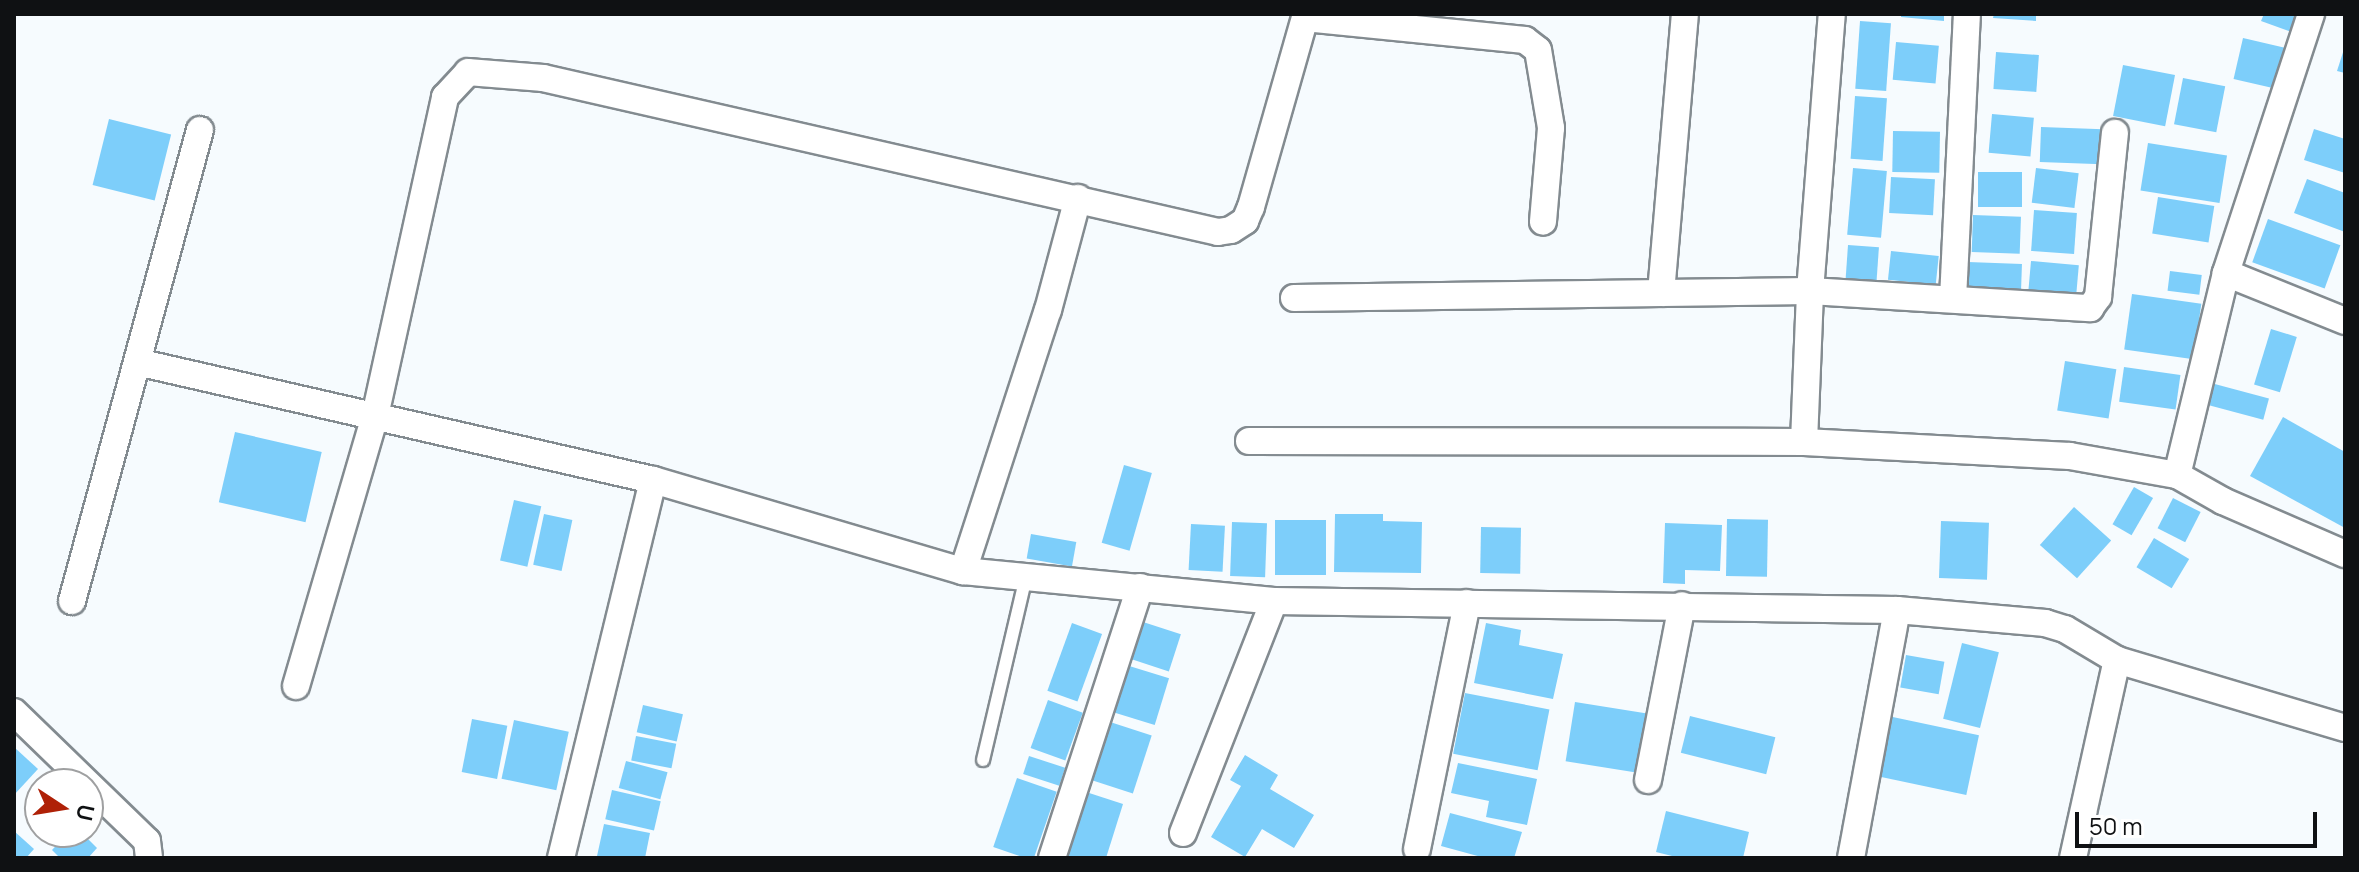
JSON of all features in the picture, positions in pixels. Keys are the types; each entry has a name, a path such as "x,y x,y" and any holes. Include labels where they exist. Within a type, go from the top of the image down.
{"street":[{"path":"1661,293 1685,14"},
{"path":"1804,442 1810,291 1832,14"},
{"path":"1953,299 1967,14"},
{"path":"2177,475 2226,273 2311,14"},
{"path":"296,686 375,416 445,97 468,72 543,78 643,104 1078,198 1218,232 1231,230 1245,221 1305,16 1525,40 1538,50 1551,128 1543,222"},
{"path":"72,601 200,130"},
{"path":"1294,298 1810,291 2078,309 2096,304 2115,133"},
{"path":"963,571 1048,310 1078,198"},
{"path":"2226,273 2345,321"},
{"path":"137,362 653,480 963,571 1274,601 1897,610 2045,623 2065,629 2117,660 2345,728"},
{"path":"1249,441 1804,442 2070,456 2177,475 2223,501 2345,554"},
{"path":"561,858 653,480"},
{"path":"1052,858 1140,587"},
{"path":"1183,833 1274,601"},
{"path":"1417,849 1467,603"},
{"path":"1648,780 1682,605"},
{"path":"1851,858 1897,610"},
{"path":"2073,858 2117,660"},
{"path":"14,712 147,841 149,858"}],"lane":[{"path":"983,760 1026,577"}],"building":[{"path":"1901,14 1944,14 1944,21 1901,17"},
{"path":"1994,14 2036,14 2036,21 1993,18"},
{"path":"2264,14 2301,14 2294,33 2261,21"},
{"path":"1860,21 1891,23 1886,91 1855,89"},
{"path":"2243,38 2289,49 2279,89 2234,79"},
{"path":"1896,42 1939,46 1936,84 1893,80"},
{"path":"2345,46 2345,73 2337,71"},
{"path":"1996,52 2039,55 2036,92 1993,89"},
{"path":"2123,65 2175,75 2165,126 2113,116"},
{"path":"2183,78 2225,86 2216,132 2174,124"},
{"path":"1855,96 1887,98 1883,161 1851,159"},
{"path":"1992,114 2034,118 2030,157 1989,153"},
{"path":"109,119 171,134 155,200 93,185"},
{"path":"2041,127 2103,129 2102,164 2040,162"},
{"path":"2314,129 2345,139 2345,173 2304,160"},
{"path":"1893,131 1940,132 1939,173 1892,172"},
{"path":"2148,143 2227,156 2220,203 2140,190"},
{"path":"1853,168 1887,171 1881,238 1847,235"},
{"path":"2036,168 2079,173 2074,208 2032,203"},
{"path":"1978,172 2022,172 2022,207 1978,207"},
{"path":"1891,177 1935,179 1933,215 1889,213"},
{"path":"2307,179 2345,193 2345,232 2294,213"},
{"path":"2158,197 2214,206 2209,242 2152,234"},
{"path":"2034,210 2077,213 2074,254 2031,251"},
{"path":"1973,215 2021,217 2020,254 1972,252"},
{"path":"2268,219 2340,245 2325,289 2252,262"},
{"path":"1848,245 1879,247 1877,281 1846,279"},
{"path":"1891,251 1939,256 1936,285 1888,280"},
{"path":"2031,261 2079,265 2076,298 2028,294"},
{"path":"1968,262 2022,264 2021,292 1967,290"},
{"path":"2170,271 2202,275 2199,295 2168,291"},
{"path":"2132,294 2201,304 2194,359 2124,349"},
{"path":"2271,329 2297,337 2280,392 2254,384"},
{"path":"2065,361 2116,369 2109,419 2057,410"},
{"path":"2124,367 2180,375 2176,410 2119,402"},
{"path":"2211,383 2269,399 2263,420 2205,404"},
{"path":"2283,417 2345,452 2345,528 2250,476"},
{"path":"235,432 322,452 306,522 219,502"},
{"path":"1124,465 1152,473 1130,551 1102,543"},
{"path":"2134,487 2153,498 2132,535 2112,524"},
{"path":"2173,498 2201,512 2185,542 2158,528"},
{"path":"514,500 541,506 527,567 500,560"},
{"path":"2074,507 2111,540 2077,578 2040,545"},
{"path":"544,514 572,520 562,571 533,565"},
{"path":"1335,514 1383,514 1383,521 1422,522 1421,573 1334,572"},
{"path":"1727,519 1768,520 1767,577 1726,576"},
{"path":"1275,520 1326,520 1326,575 1275,575"},
{"path":"1941,521 1989,523 1987,580 1939,578"},
{"path":"1232,522 1267,523 1265,577 1230,576"},
{"path":"1665,523 1722,525 1720,571 1685,570 1685,584 1663,583"},
{"path":"1191,524 1225,526 1223,572 1189,570"},
{"path":"1481,527 1521,528 1520,574 1480,573"},
{"path":"1031,534 1076,542 1072,567 1027,559"},
{"path":"2154,538 2189,559 2172,588 2136,567"},
{"path":"1140,621 1181,634 1169,671 1128,658"},
{"path":"1072,623 1102,634 1077,702 1047,691"},
{"path":"1486,623 1521,630 1519,645 1563,654 1553,699 1474,683"},
{"path":"1962,643 1999,652 1980,728 1943,719"},
{"path":"1906,655 1944,662 1939,694 1900,687"},
{"path":"1126,665 1169,678 1155,725 1112,712"},
{"path":"1465,693 1549,709 1538,770 1453,754"},
{"path":"1048,700 1083,713 1065,761 1031,748"},
{"path":"1575,702 1647,713 1638,773 1566,761"},
{"path":"643,705 683,714 677,742 637,732"},
{"path":"1690,716 1775,737 1766,774 1681,753"},
{"path":"1888,716 1979,735 1966,795 1875,776"},
{"path":"472,719 507,726 497,779 462,772"},
{"path":"514,720 569,732 556,790 502,779"},
{"path":"1107,721 1152,736 1133,794 1088,779"},
{"path":"636,736 676,744 671,768 631,761"},
{"path":"14,747 37,768 24,768 24,784 14,795"},
{"path":"1245,755 1278,775 1270,789 1314,815 1294,848 1262,829 1245,857 1211,837 1241,786 1230,780"},
{"path":"1029,756 1065,768 1059,786 1023,774"},
{"path":"626,761 668,772 660,799 619,788"},
{"path":"1458,763 1537,779 1527,825 1486,817 1489,801 1451,793"},
{"path":"1017,778 1057,792 1034,858 993,847"},
{"path":"612,790 661,801 654,830 605,819"},
{"path":"1083,791 1123,804 1106,858 1062,856"},
{"path":"1666,811 1749,832 1743,858 1680,858 1656,852"},
{"path":"1450,813 1522,832 1514,858 1485,858 1441,846"},
{"path":"604,824 650,833 645,858 597,856"},
{"path":"14,831 24,840 24,848 34,849 26,858 14,858"},
{"path":"97,848 88,858 60,858 52,850"}]}
